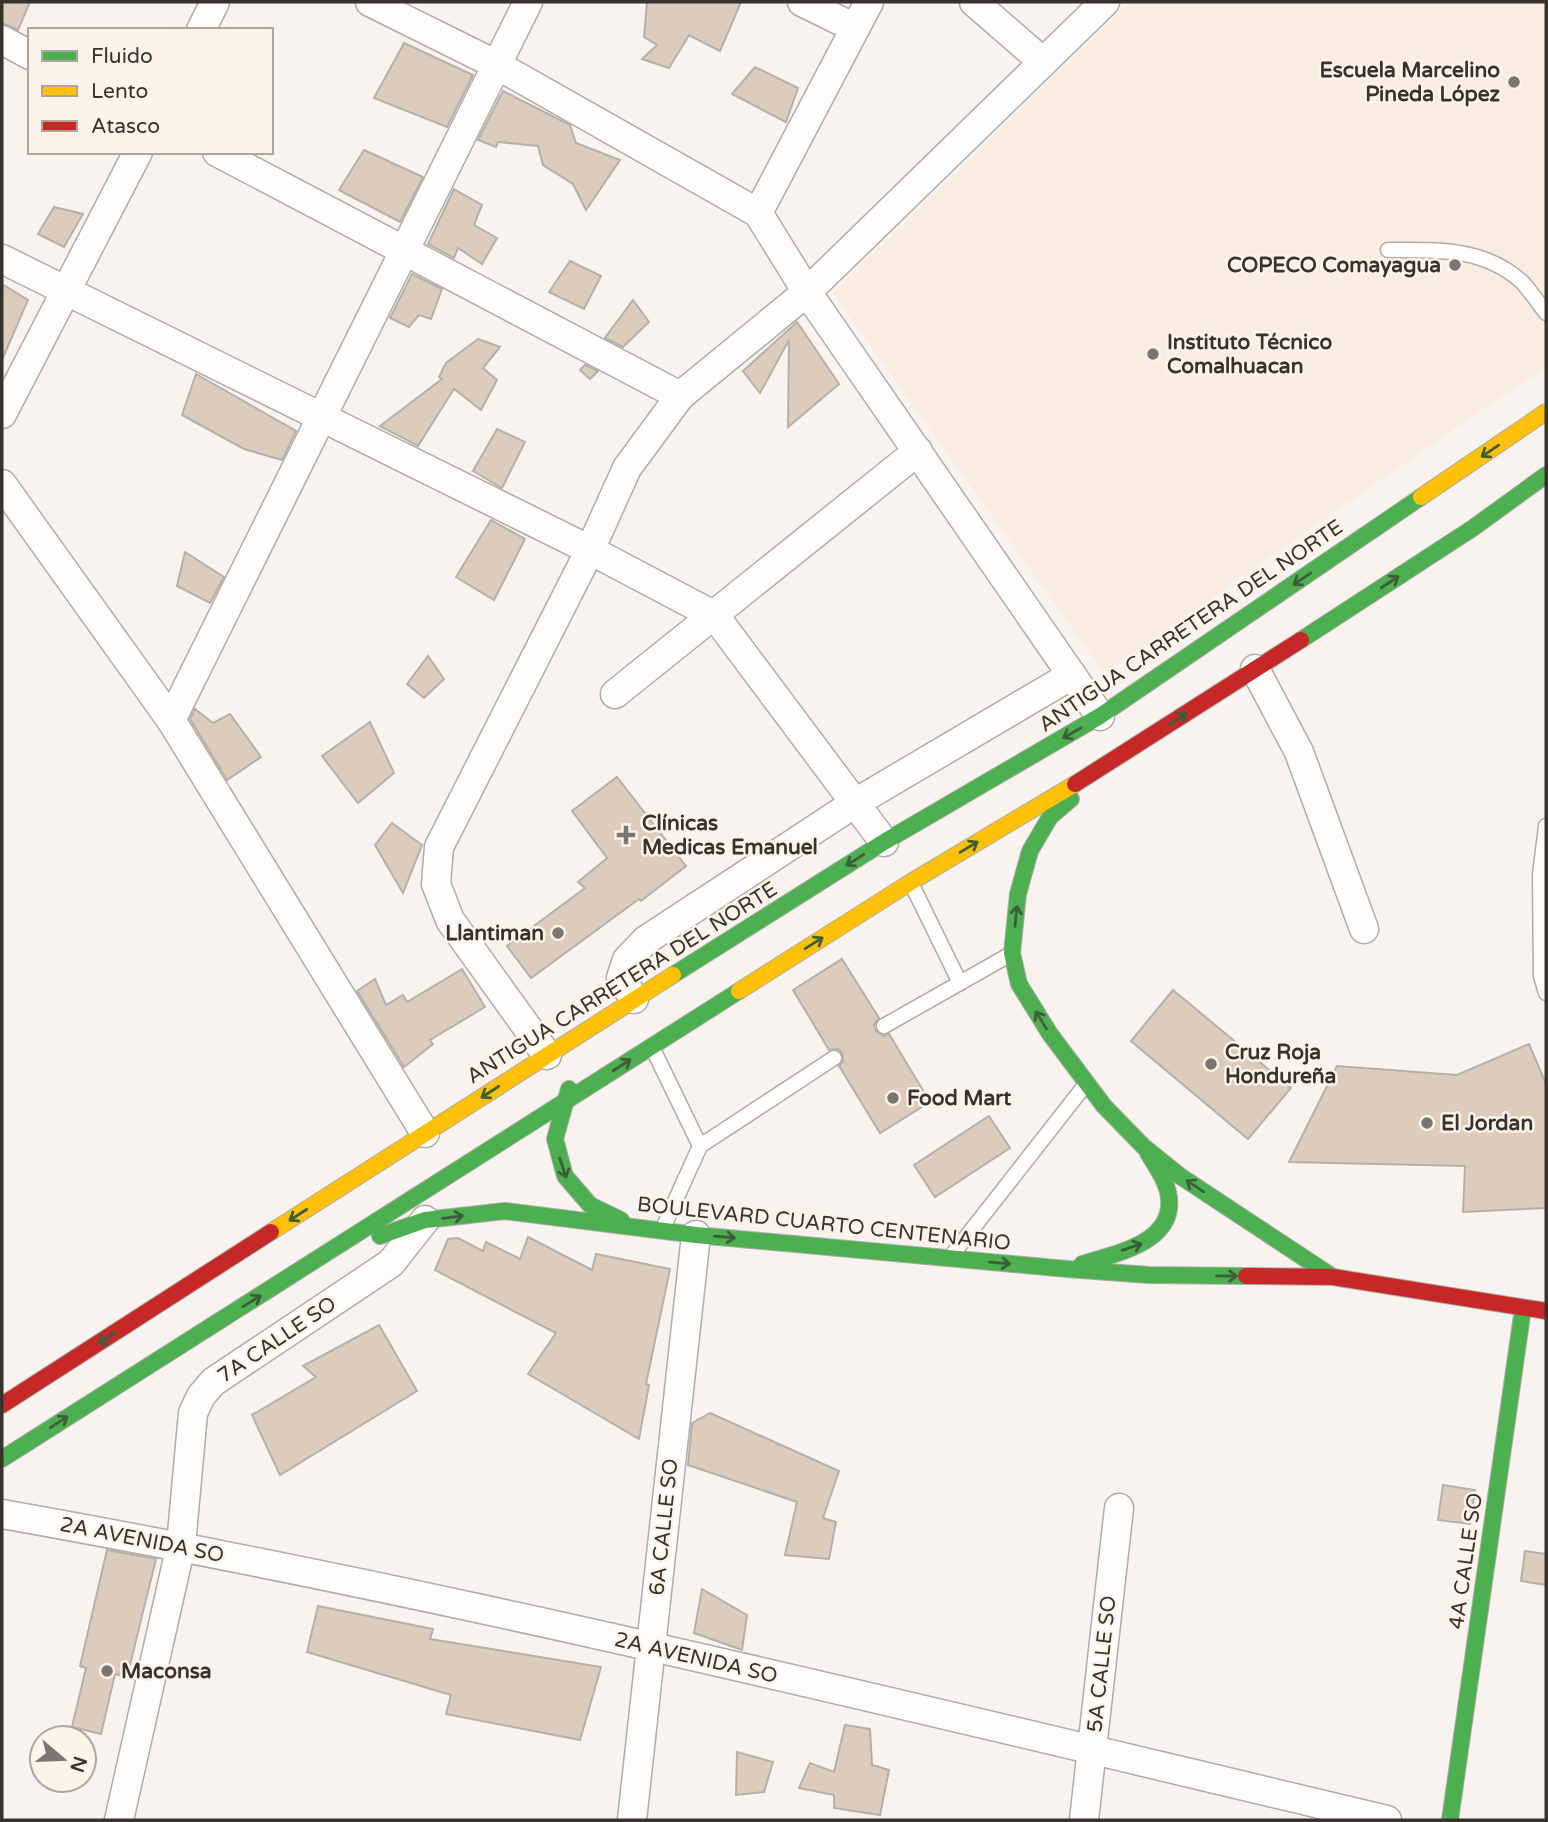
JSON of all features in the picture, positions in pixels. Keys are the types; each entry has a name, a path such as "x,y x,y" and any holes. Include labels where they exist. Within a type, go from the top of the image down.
{"main road":[{"name":"ANTIGUA CARRETERA DEL NORTE","path":"2,1405 634,999 884,842 1100,716 1546,412"},
{"path":"2,1459 911,882 1121,757 1474,528 1546,475"},
{"name":"BOULEVARD CUARTO CENTENARIO","path":"1121,757 1050,817 1030,852 1018,894 1012,953 1019,984 1050,1034 1104,1106 1144,1146 1180,1176 1333,1278"},
{"path":"579,1055 587,1031"},
{"path":"572,1078 555,1139 565,1176 590,1205 633,1226"},
{"path":"1067,1269 1147,1242 1158,1234 1168,1220 1170,1199 1167,1189 1144,1146"},
{"name":"BOULEVARD CUARTO CENTENARIO","path":"318,1258 425,1220 505,1211 696,1235 1067,1269 1149,1275 1333,1278 1546,1311"},
{"name":"4A CALLE SO","path":"1450,1820 1523,1308"}],"street":[{"path":"202,28 215,2"},
{"path":"370,2 497,65 758,213 807,292 1100,716"},
{"path":"171,720 528,2"},
{"path":"802,2 855,28"},
{"path":"758,213 869,2"},
{"path":"974,2 1043,62"},
{"path":"547,1055 450,920 436,884 439,847 590,550 627,468 680,396 807,292 1105,2"},
{"path":"2,40 28,54"},
{"path":"2,414 137,154"},
{"path":"221,154 680,396"},
{"path":"2,260 590,550 715,616 884,842"},
{"path":"615,694 918,451"},
{"path":"2,484 171,720 425,1133"},
{"path":"1255,669 1299,752 1364,929"},
{"path":"634,999 621,978 627,960 646,940 855,803 1072,675"},
{"name":"7A CALLE SO","path":"119,1820 181,1545 193,1413 201,1396 213,1382 391,1263 425,1220"},
{"name":"6A CALLE SO","path":"632,1820 696,1235"},
{"name":"5A CALLE SO","path":"1084,1820 1119,1508"},
{"name":"2A AVENIDA SO","path":"2,1514 181,1545 651,1647 1387,1820"}],"lane":[{"path":"1388,250 1451,250 1487,259 1522,282 1546,313"},
{"path":"1546,826 1540,875 1541,976 1546,993"},
{"path":"911,882 960,983"},
{"path":"884,1026 1012,953"},
{"path":"651,1046 699,1146"},
{"path":"662,1229 699,1146 834,1058"},
{"path":"950,1258 1087,1083"}],"shaded area":[{"name":"Instituto Técnico Comalhuacan","path":"1130,2 1546,2 1546,368 1474,415 1104,673 833,293"}],"building":[{"path":"2,2 30,2 18,30 2,23"},
{"path":"647,2 741,2 720,51 689,35 669,68 642,59 657,45 644,37"},
{"path":"404,43 473,75 447,127 374,98"},
{"path":"755,67 798,88 786,122 732,94"},
{"path":"503,91 570,125 576,143 620,160 586,210 573,184 543,165 538,146 498,142 496,147 478,140"},
{"path":"364,150 423,177 400,222 339,190"},
{"path":"454,189 482,205 474,225 497,238 482,264 458,248 454,258 428,244"},
{"path":"54,207 83,214 64,247 38,234"},
{"path":"570,261 601,276 584,309 549,292"},
{"path":"412,274 442,289 431,319 419,315 409,327 390,318"},
{"path":"2,284 28,300 2,360"},
{"path":"633,300 649,322 623,347 605,338"},
{"path":"797,322 839,384 788,427 789,340 760,393 743,371"},
{"path":"478,339 500,347 483,368 497,380 481,410 454,389 418,446 380,426 442,379 439,377 446,363"},
{"path":"585,365 598,371 590,379 580,370"},
{"path":"196,374 296,431 282,460 244,449 182,415"},
{"path":"497,429 525,442 502,488 473,471"},
{"path":"491,520 525,539 494,600 456,577"},
{"path":"185,552 224,577 210,603 177,586"},
{"path":"428,656 444,679 424,698 407,684"},
{"path":"195,709 213,723 230,714 261,757 227,780 190,719"},
{"path":"370,722 394,773 358,803 322,756"},
{"path":"617,777 686,866 531,978 507,946 585,888 578,882 607,858 572,811"},
{"path":"392,823 422,845 403,893 375,845"},
{"path":"842,959 879,1018 874,1025 876,1031 883,1036 889,1034 930,1102 880,1133 839,1066 843,1062 842,1053 838,1049 829,1050 793,990"},
{"path":"462,969 485,1007 430,1040 433,1044 404,1067 357,991 375,979 386,1005 403,995 407,1002"},
{"name":"Cruz Roja Hondureña","path":"1173,990 1291,1088 1248,1139 1131,1041"},
{"name":"El Jordan","path":"1529,1044 1546,1084 1546,1208 1463,1212 1465,1166 1289,1162 1337,1066 1457,1075"},
{"path":"989,1116 1010,1148 935,1197 914,1165"},
{"path":"528,1237 592,1270 596,1254 670,1269 646,1384 649,1385 639,1439 528,1374 556,1333 435,1270 448,1239 458,1238 483,1251 486,1242 520,1259"},
{"path":"379,1325 417,1391 280,1475 252,1415 316,1377 303,1366"},
{"path":"710,1413 839,1471 823,1518 836,1522 829,1559 785,1555 797,1502 688,1465 692,1423"},
{"path":"1443,1485 1475,1490 1470,1524 1438,1520"},
{"path":"107,1550 156,1559 127,1677 115,1674 101,1734 98,1733 98,1724 73,1724 86,1668 80,1666"},
{"path":"1525,1551 1546,1554 1546,1585 1521,1581"},
{"path":"702,1589 747,1615 742,1650 694,1633"},
{"path":"318,1606 433,1629 430,1639 601,1667 580,1740 446,1714 451,1695 307,1652"},
{"path":"845,1725 870,1729 872,1765 889,1770 880,1815 834,1808 834,1795 799,1788 810,1763 834,1772"},
{"path":"737,1752 773,1762 764,1792 736,1795"}],"traffic: fast":[{"path":"1301,640 1473,528 1546,475"},
{"path":"673,975 884,842 1100,716 1421,497"},
{"path":"1071,799 1050,817 1030,851 1018,894 1012,953 1019,984 1050,1034 1104,1106 1144,1147 1180,1176 1333,1277"},
{"path":"2,1459 739,991"},
{"path":"569,1089 555,1139 565,1176 590,1205 621,1220"},
{"path":"1082,1264 1142,1243 1164,1223 1169,1209 1168,1192 1148,1153"},
{"path":"380,1236 425,1220 505,1211 696,1235 1067,1269 1149,1275 1246,1276"},
{"path":"1450,1820 1523,1308"}],"traffic: slow":[{"path":"1421,497 1546,412"},
{"path":"739,991 911,882 1075,784"},
{"path":"271,1232 673,975"}],"traffic: jam":[{"path":"1075,784 1301,640"},
{"path":"2,1405 271,1232"},
{"path":"1246,1276 1333,1277 1546,1311"}],"place":[{"name":"Escuela Marcelino Pineda López","path":"1514,82"},
{"name":"COPECO Comayagua","path":"1455,265"},
{"name":"Instituto Técnico Comalhuacan","path":"1153,354"},
{"name":"Clínicas Medicas Emanuel","path":"626,835"},
{"name":"Llantiman","path":"558,933"},
{"name":"Cruz Roja Hondureña","path":"1211,1064"},
{"name":"Food Mart","path":"893,1098"},
{"name":"El Jordan","path":"1427,1123"},
{"name":"Maconsa","path":"107,1671"}]}
